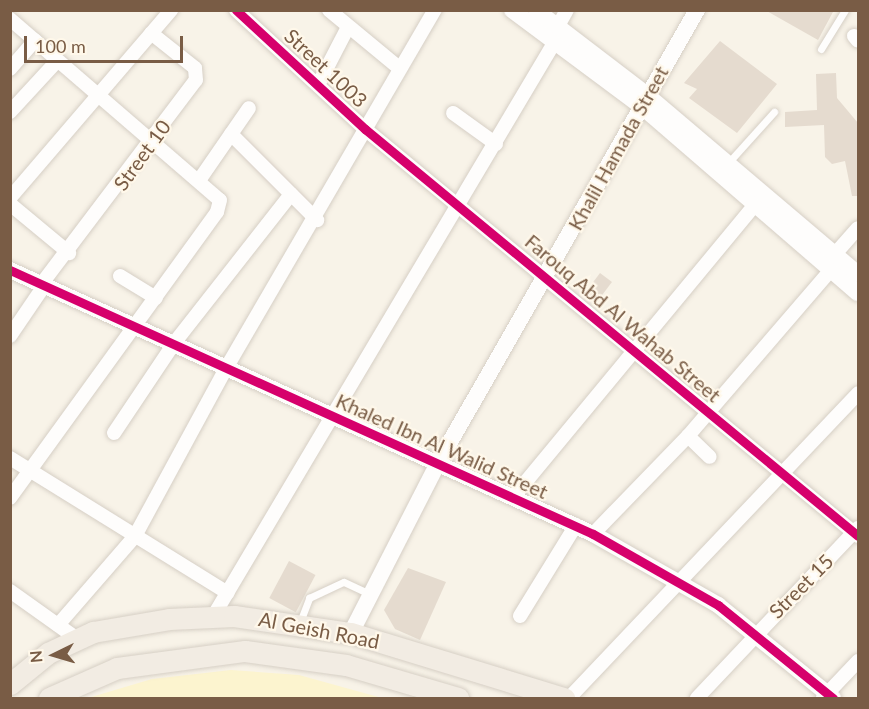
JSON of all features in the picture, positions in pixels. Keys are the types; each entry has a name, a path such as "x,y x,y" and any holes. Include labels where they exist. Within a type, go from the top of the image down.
{"highway":[{"name":"Al Geish Road","path":"10,684 76,639 128,624 214,615 300,622 351,633 564,699"},
{"name":"Al Geish Road","path":"49,699 117,668 244,651 346,665 458,699"}],"street":[{"path":"10,198 171,10"},
{"name":"Street 1003","path":"236,10 365,129"},
{"path":"329,10 347,29 399,68"},
{"path":"58,626 135,536 228,365 317,220 399,68 435,10"},
{"path":"512,10 556,34 729,163 759,199"},
{"path":"536,10 556,34"},
{"path":"214,615 496,144 567,10"},
{"name":"Khalil Hamada Street","path":"351,633 438,463 546,278 644,100 697,10"},
{"path":"10,19 97,96 218,194 217,212 156,298 132,323 31,473 10,498"},
{"path":"318,85 347,29"},
{"name":"Street 10","path":"10,336 45,282 69,254 152,142 197,74 151,33"},
{"path":"10,69 35,40"},
{"path":"10,112 57,60"},
{"path":"644,100 830,263 858,293"},
{"path":"200,179 249,108"},
{"path":"453,113 496,144"},
{"name":"Farouq Abd Al Wahab Street","path":"365,129 460,204 784,476 857,532"},
{"path":"231,134 317,220"},
{"path":"114,433 174,342 291,194"},
{"path":"514,496 759,199"},
{"path":"10,204 69,254"},
{"path":"593,534 708,413 858,228"},
{"path":"830,263 858,274"},
{"name":"Khaled Ibn Al Walid Street","path":"10,270 45,282 228,365 331,417 576,525 680,580 755,631 828,697"},
{"path":"120,276 156,298"},
{"path":"569,699 680,580 784,476 858,393"},
{"path":"688,436 710,457"},
{"path":"10,458 228,593"},
{"path":"520,616 576,525"},
{"name":"Street 15","path":"697,699 755,631 857,532"},
{"path":"10,591 76,639"},
{"path":"828,697 858,661"}],"lane":[{"path":"821,49 845,10"},
{"path":"729,163 774,112"},
{"path":"300,622 309,598 344,582 372,595"}],"sand":[{"path":"231,670 299,675 382,698 88,698 152,679"}],"building":[{"path":"765,10 834,10 818,40"},
{"path":"720,41 777,84 737,133 689,98 697,89 684,83"},
{"path":"836,73 837,98 858,123 858,196 852,196 845,161 832,164 825,157 824,125 785,127 785,112 817,110 816,74"},
{"path":"600,273 612,282 596,303 584,294"},
{"path":"289,561 315,575 296,612 269,598"},
{"path":"408,568 446,582 420,640 395,629 384,610"}],"cycle path":[{"path":"236,10 365,129 858,536"},
{"path":"10,270 593,534 718,605 833,698"}]}
